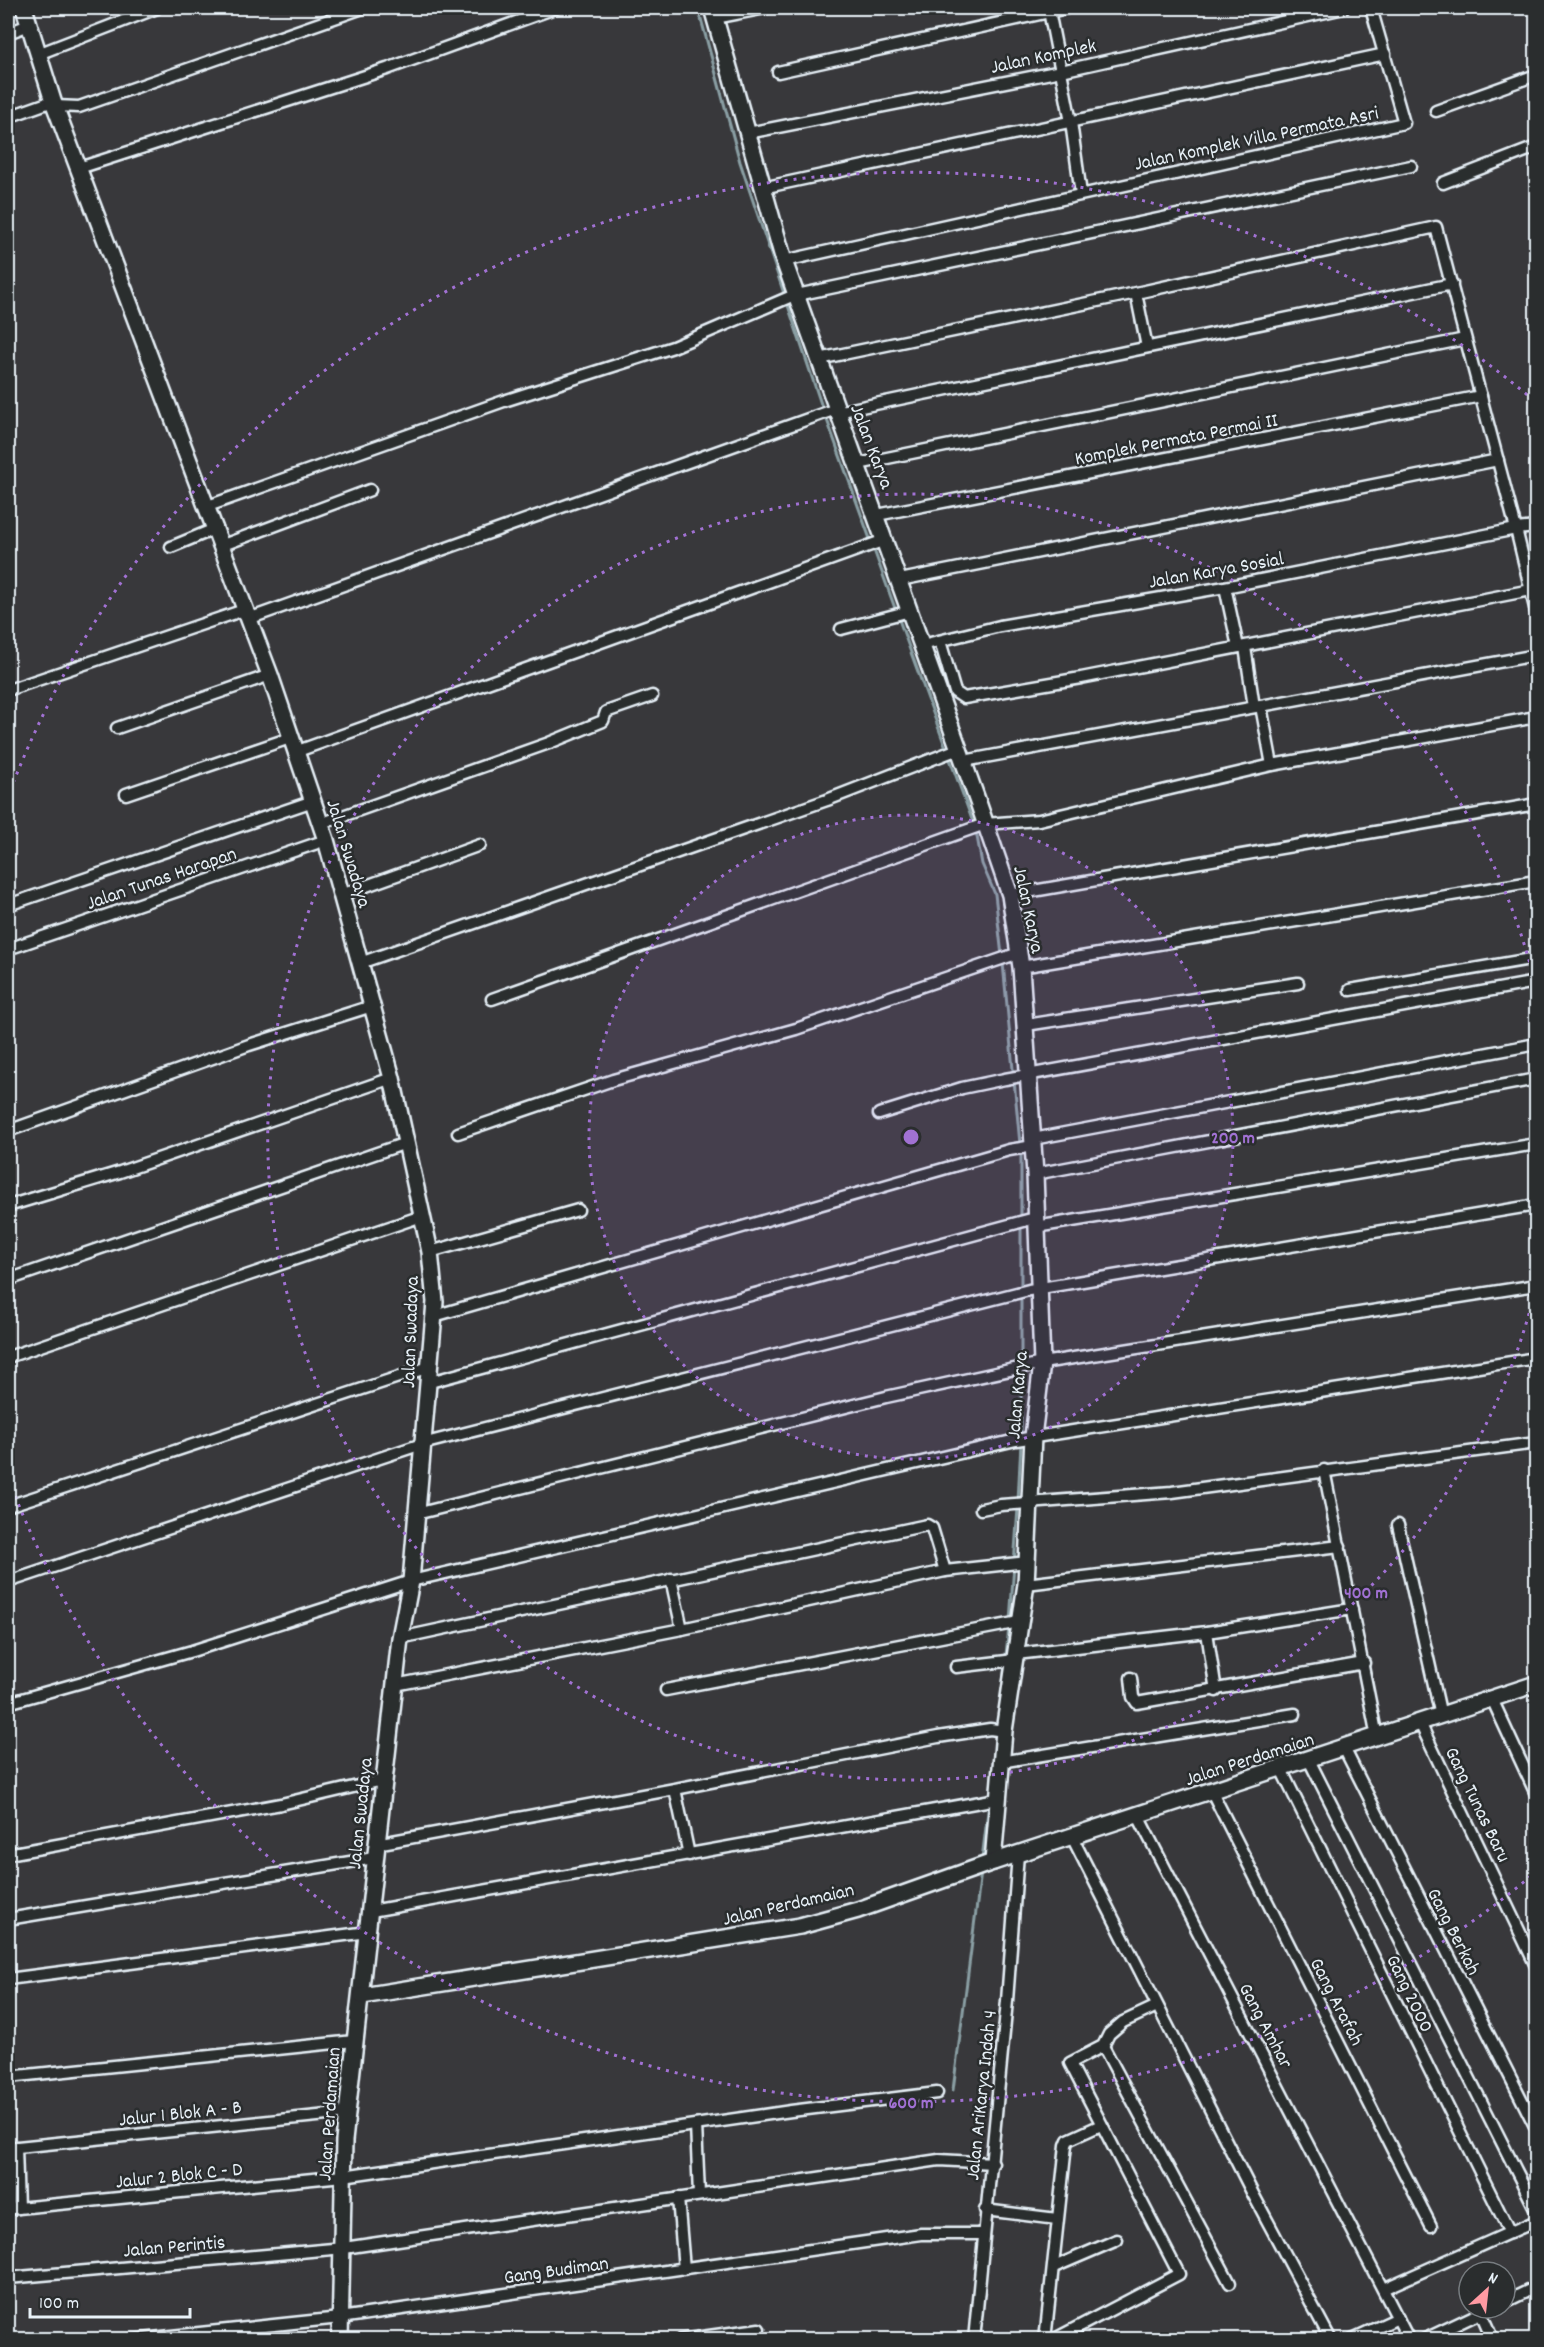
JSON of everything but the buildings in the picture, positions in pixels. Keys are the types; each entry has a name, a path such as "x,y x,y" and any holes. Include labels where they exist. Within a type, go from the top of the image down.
{"street":[{"name":"Jalan Swadaya","path":"24,8 54,104 249,614 326,840 392,1078 430,1252 434,1316 430,1375 411,1581 400,1638 383,1780 362,1996"},
{"path":"38,54 157,8"},
{"path":"8,117 54,104 79,107 363,8"},
{"path":"79,168 387,69 555,8"},
{"path":"714,13 766,8"},
{"path":"778,72 1067,8"},
{"name":"Jalan Komplek","path":"748,133 1060,71 1344,8"},
{"name":"Jalan Komplek Villa Permata Asri","path":"784,261 1404,123 1371,8"},
{"path":"1049,11 1071,122 1081,194"},
{"name":"Jalan Karya","path":"714,13 762,188 795,297 819,359 835,410 877,515 882,541 900,580 903,612 922,645 959,755 978,826 1010,895 1026,1025 1024,1076 1035,1174 1033,1222 1037,1364 1026,1438 1022,1505 1026,1584 1014,1622 1015,1657 998,1730 1000,1762 990,1799 990,1861"},
{"path":"8,33 29,25"},
{"path":"762,188 796,178 1071,122 1385,54"},
{"path":"1436,111 1536,75"},
{"path":"1443,183 1536,147"},
{"path":"208,506 504,401 674,346 775,303 795,297 1411,166"},
{"path":"819,359 1436,227 1536,612"},
{"path":"8,690 249,614 835,410 1452,284"},
{"path":"1136,293 1147,347"},
{"path":"858,464 1466,339"},
{"name":"Komplek Permata Permai II","path":"877,515 1481,396"},
{"path":"900,580 1498,460"},
{"path":"223,545 370,490"},
{"name":"Jalan Karya Sosial","path":"922,645 1000,626 1225,587 1536,526"},
{"path":"171,546 217,528"},
{"path":"126,794 292,745 882,541"},
{"path":"1225,587 1272,765"},
{"path":"939,641 956,692 964,698 1081,678 1532,590"},
{"path":"841,629 903,612"},
{"path":"360,963 805,808 940,756 959,755 1258,706 1536,655"},
{"path":"117,728 270,675"},
{"path":"320,824 549,743 603,721 606,712 652,696"},
{"path":"492,999 978,826 1039,820 1272,765 1536,717"},
{"path":"8,905 313,801"},
{"path":"1010,895 1536,804"},
{"name":"Jalan Tunas Harapan","path":"8,948 326,840"},
{"path":"341,895 480,844"},
{"path":"458,1133 613,1080 796,1029 993,964 1536,881"},
{"path":"1350,990 1536,958"},
{"path":"879,1114 962,1088 1005,1078 1536,981"},
{"path":"1026,1025 1298,983"},
{"path":"8,1131 249,1045 372,1006"},
{"path":"434,1316 1030,1144 1536,1044"},
{"path":"8,1206 120,1172 392,1078"},
{"path":"1035,1174 1536,1079"},
{"path":"8,1281 406,1143"},
{"path":"8,1506 430,1375 1010,1225 1536,1144"},
{"path":"8,1582 422,1444 1034,1288 1536,1205"},
{"path":"430,1252 578,1210"},
{"path":"8,1357 422,1216"},
{"path":"416,1514 886,1397 1037,1364 1536,1285"},
{"path":"8,1703 192,1651 411,1581 1026,1438 1536,1358"},
{"path":"981,1509 1172,1492 1536,1443"},
{"path":"1324,1470 1377,1737"},
{"path":"400,1638 927,1525 932,1528 945,1571"},
{"path":"1398,1525 1441,1716"},
{"path":"1026,1584 1340,1546"},
{"path":"395,1685 682,1629 945,1571 1025,1562"},
{"path":"671,1579 682,1629"},
{"path":"956,1667 1352,1609"},
{"path":"666,1690 1014,1622"},
{"path":"1207,1632 1216,1691"},
{"path":"1131,1678 1132,1696 1137,1703 1216,1691 1364,1663"},
{"name":"Jalan Perdamaian","path":"340,2340 344,2248 343,2176 347,2113 354,2041 362,1996 779,1931 858,1910 990,1861 1138,1816 1536,1684"},
{"path":"1492,1699 1536,1794"},
{"path":"1000,1762 1295,1713"},
{"name":"Gang Tunas Baru","path":"1420,1723 1536,1966"},
{"path":"8,1919 375,1851 938,1737 998,1730"},
{"name":"Gang Berkah","path":"1344,1748 1536,2128"},
{"path":"1309,1760 1536,2210"},
{"name":"Gang 2000","path":"1281,1769 1510,2233"},
{"path":"8,1854 281,1804 383,1780"},
{"path":"675,1789 689,1855"},
{"name":"Gang Arafah","path":"1212,1792 1431,2226"},
{"path":"371,1911 990,1799"},
{"name":"Gang Amhar","path":"1138,1816 1409,2340"},
{"path":"1072,1837 1252,2194 1331,2340"},
{"name":"Jalan AriKarya Indah 4","path":"974,2340 985,2210 993,2163 1018,1854"},
{"path":"8,1979 368,1932"},
{"path":"1053,2340 1179,2274 1070,2063 1103,2046 1114,2028 1157,2006"},
{"path":"8,2077 354,2041"},
{"path":"1103,2046 1230,2283"},
{"name":"Jalur 2 Blok C - D","path":"13,2208 343,2176 937,2093"},
{"name":"Jalur 1 Blok A - B","path":"12,2147 347,2113"},
{"path":"696,2125 699,2195"},
{"path":"1045,2340 1067,2142 1101,2125"},
{"path":"12,2147 13,2208"},
{"name":"Jalan Perintis","path":"8,2278 344,2248 939,2160 993,2163"},
{"path":"678,2198 684,2269"},
{"path":"985,2210 1057,2218"},
{"path":"1383,2289 1536,2221"},
{"name":"Gang Budiman","path":"133,2340 340,2318 921,2234 984,2234"},
{"path":"1054,2267 1117,2240"},
{"path":"1517,2296 1536,2287"},
{"path":"1350,2340 1398,2318"},
{"path":"1423,2340 1466,2320"},
{"path":"1488,2320 1493,2340"},
{"path":"680,2340 759,2329"}],"waterway":[{"path":"698,8 740,162 823,410"},
{"path":"826,417 896,611"},
{"path":"898,617 974,825"},
{"path":"976,831 982,864 995,894 1002,956"},
{"path":"1003,963 1020,1144"},
{"path":"1021,1151 1021,1219"},
{"path":"1021,1226 1021,1288"},
{"path":"1021,1295 1021,1435"},
{"path":"1018,1501 1021,1442"},
{"path":"1010,1621 1018,1508"},
{"path":"1000,1710 1009,1627"},
{"path":"990,1797 995,1752"},
{"path":"982,1859 989,1803"},
{"path":"953,2090 981,1872"}]}
